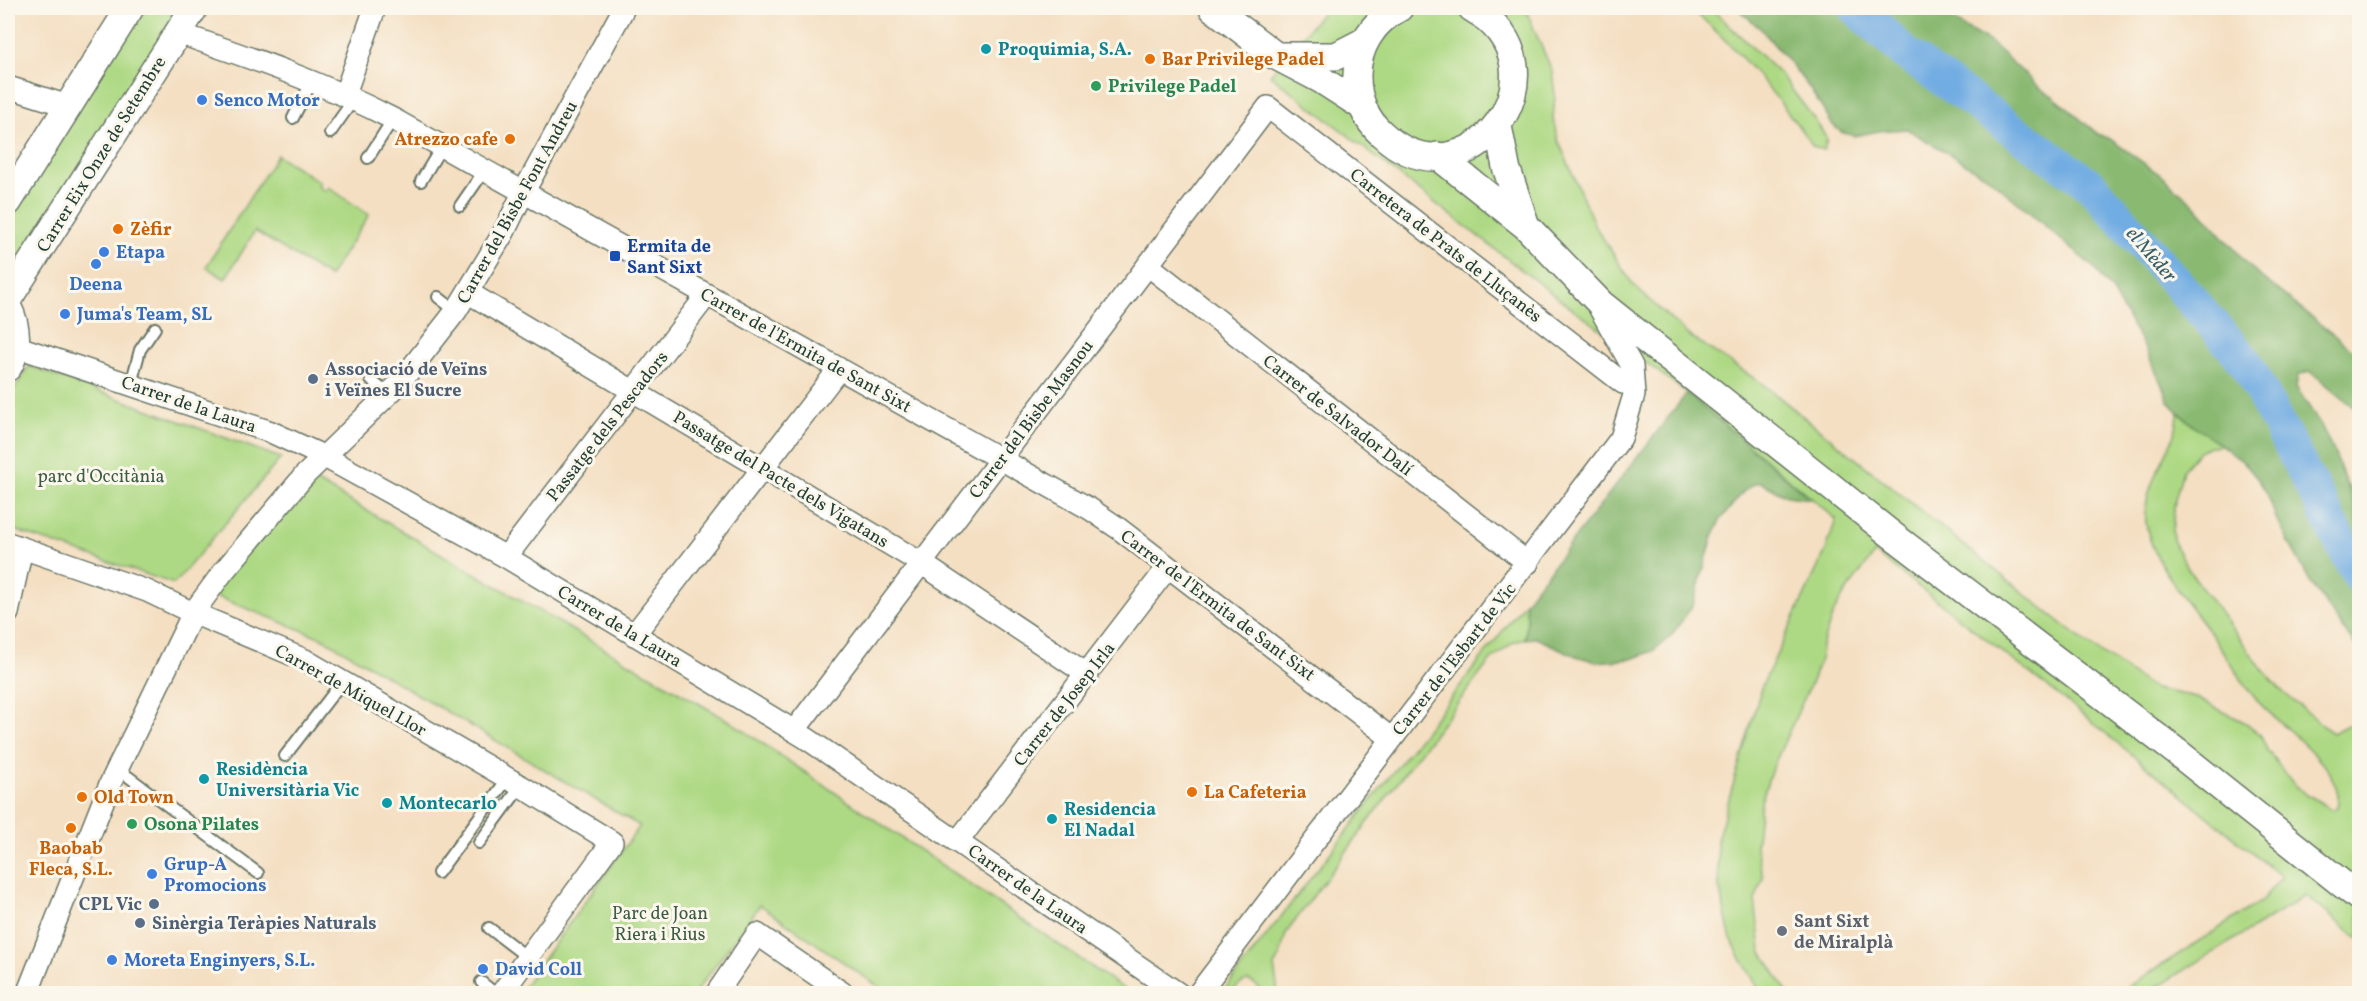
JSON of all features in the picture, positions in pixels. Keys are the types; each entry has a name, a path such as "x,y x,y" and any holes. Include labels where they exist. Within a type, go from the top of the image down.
{"street":[{"path":"8,202 130,8"},
{"name":"Carrer Eix Onze de Setembre","path":"8,299 194,8"},
{"path":"350,96 375,8"},
{"name":"Carrer del Bisbe Font Andreu","path":"27,993 118,769 193,613 223,572 305,475 389,395 428,350 469,293 623,8"},
{"path":"1213,8 1276,56 1320,79 1362,106"},
{"path":"1395,9 1382,19 1365,41 1357,70 1357,84 1362,106 1377,130 1396,146 1420,155 1438,156 1451,155 1475,146 1498,126 1505,115 1512,95 1513,66 1509,49 1494,25 1472,8"},
{"name":"Carrer de l'Ermita de Sant Sixt","path":"178,33 350,96 1090,509 1392,738"},
{"path":"1276,56 1336,56 1365,41"},
{"path":"8,87 68,106"},
{"name":"Carrer del Bisbe Masnou","path":"794,731 1268,107"},
{"name":"Carretera de Prats de Lluçanès","path":"1268,107 1623,383"},
{"path":"1498,126 1506,167 1526,226"},
{"path":"1438,156 1526,226 1601,304 1893,535 2178,753 2360,898"},
{"name":"Carrer de Salvador Dalí","path":"1149,266 1528,563"},
{"name":"Passatge del Pacte dels Vigatans","path":"469,293 921,563 1088,675"},
{"name":"Passatge dels Pescadors","path":"506,557 707,295"},
{"name":"Carrer de l'Esbart de Vic","path":"1198,993 1528,563 1621,438 1634,395 1632,366 1600,309 1601,304"},
{"path":"8,308 12,316 11,356"},
{"name":"Carrer de la Laura","path":"11,356 43,357 131,384 271,432 325,457 506,557 794,731 1179,993"},
{"path":"634,634 838,369"},
{"path":"8,613 15,546"},
{"name":"Carrer de Miquel Llor","path":"15,546 147,591 305,660 612,842 527,957"},
{"name":"Carrer de Josep Irla","path":"958,841 1088,675 1168,567"},
{"path":"716,993 757,934 844,993"},
{"path":"501,993 527,957"}],"lane":[{"path":"293,118 312,81"},
{"path":"330,134 350,96"},
{"path":"368,158 393,119"},
{"path":"421,181 442,146"},
{"path":"460,206 484,171"},
{"path":"438,297 456,311"},
{"path":"131,384 140,350 155,328"},
{"path":"371,380 389,395"},
{"path":"285,756 342,682"},
{"path":"118,769 258,873"},
{"path":"479,843 514,782"},
{"path":"438,873 514,782"},
{"path":"489,928 527,957"},
{"path":"482,982 496,993"}],"green space":[{"path":"142,8 185,8 8,285 8,219"},
{"path":"1326,8 1525,8 1552,71 1555,95 1553,119 1559,142 1595,226 1634,286 1688,335 1760,382 2085,642 2154,689 2192,696 2246,723 2260,734 2267,750 2296,787 2332,810 2337,807 2337,792 2332,778 2308,748 2255,698 2168,575 2150,541 2146,524 2148,494 2173,437 2178,413 2223,445 2210,446 2199,451 2183,470 2175,499 2172,532 2174,544 2189,570 2263,670 2284,693 2332,733 2348,725 2359,724 2359,939 2306,896 2156,987 2143,993 2118,993 2260,902 2282,877 2076,709 1875,553 1845,593 1833,614 1813,679 1772,769 1761,802 1756,848 1763,878 1755,900 1761,951 1788,993 1762,993 1730,936 1719,886 1717,840 1762,686 1826,550 1836,519 1687,393 1554,295 1270,75"},
{"path":"1690,8 1711,8 1780,74 1827,139 1824,150 1813,146 1756,73 1708,23"},
{"path":"1737,8 1935,8 1989,41 2041,89 2053,96 2098,134 2110,139 2159,174 2193,203 2256,273 2359,355 2359,412 2310,371 2298,375 2296,387 2321,425 2335,454 2353,502 2359,526 2359,651 2311,583 2276,518 2267,493 2260,482 2242,460 2190,423 2170,403 2146,350 2111,290 2093,267 1988,177 1907,129 1854,136 1841,132 1832,124 1794,68 1761,29"},
{"path":"277,155 320,182 318,186 325,191 328,187 369,215 329,277 255,231 225,279 206,267"},
{"name":"parc d'Occitània","path":"29,366 281,458 174,584 8,528 8,399"},
{"path":"1687,393 1811,499 1787,496 1760,482 1744,491 1721,519 1713,536 1693,605 1671,636 1653,651 1631,659 1597,662 1576,656 1536,638 1525,639 1527,618 1525,602"},
{"name":"Parc de Joan Riera i Rius","path":"305,475 731,722 1130,993 888,993 760,905 695,993 519,993 640,826 322,638 207,593"},
{"path":"2345,482 2359,500 2359,526"},
{"path":"1525,602 1527,618 1525,639 1514,642 1490,661 1286,933 1280,956 1274,966 1278,993 1264,993 1255,984 1247,981 1230,993 1221,994"}],"waterway":[{"name":"el Mèder","path":"1856,8 1906,54 2092,186 2245,361 2360,578"}],"place":[{"name":"Proquimia, S.A.","path":"986,49"},
{"name":"Bar Privilege Padel","path":"1150,59"},
{"name":"Privilege Padel","path":"1096,86"},
{"name":"Senco Motor","path":"202,100"},
{"name":"Atrezzo cafe","path":"510,139"},
{"name":"Zèfir","path":"118,229"},
{"name":"Etapa","path":"104,252"},
{"name":"Ermita de Sant Sixt","path":"615,256"},
{"name":"Deena","path":"96,264"},
{"name":"Juma's Team, SL","path":"65,314"},
{"name":"Associació de Veïns i Veïnes El Sucre","path":"313,379"},
{"name":"Residència Universitària Vic","path":"204,779"},
{"name":"La Cafeteria","path":"1192,792"},
{"name":"Old Town","path":"82,797"},
{"name":"Montecarlo","path":"387,803"},
{"name":"Residencia El Nadal","path":"1052,819"},
{"name":"Osona Pilates","path":"132,824"},
{"name":"Baobab Fleca, S.L.","path":"71,828"},
{"name":"Grup-A Promocions","path":"152,874"},
{"name":"CPL Vic","path":"154,904"},
{"name":"Sinèrgia Teràpies Naturals","path":"140,923"},
{"name":"Sant Sixt de Miralplà","path":"1782,931"},
{"name":"Moreta Enginyers, S.L.","path":"112,960"},
{"name":"David Coll","path":"483,969"}]}
